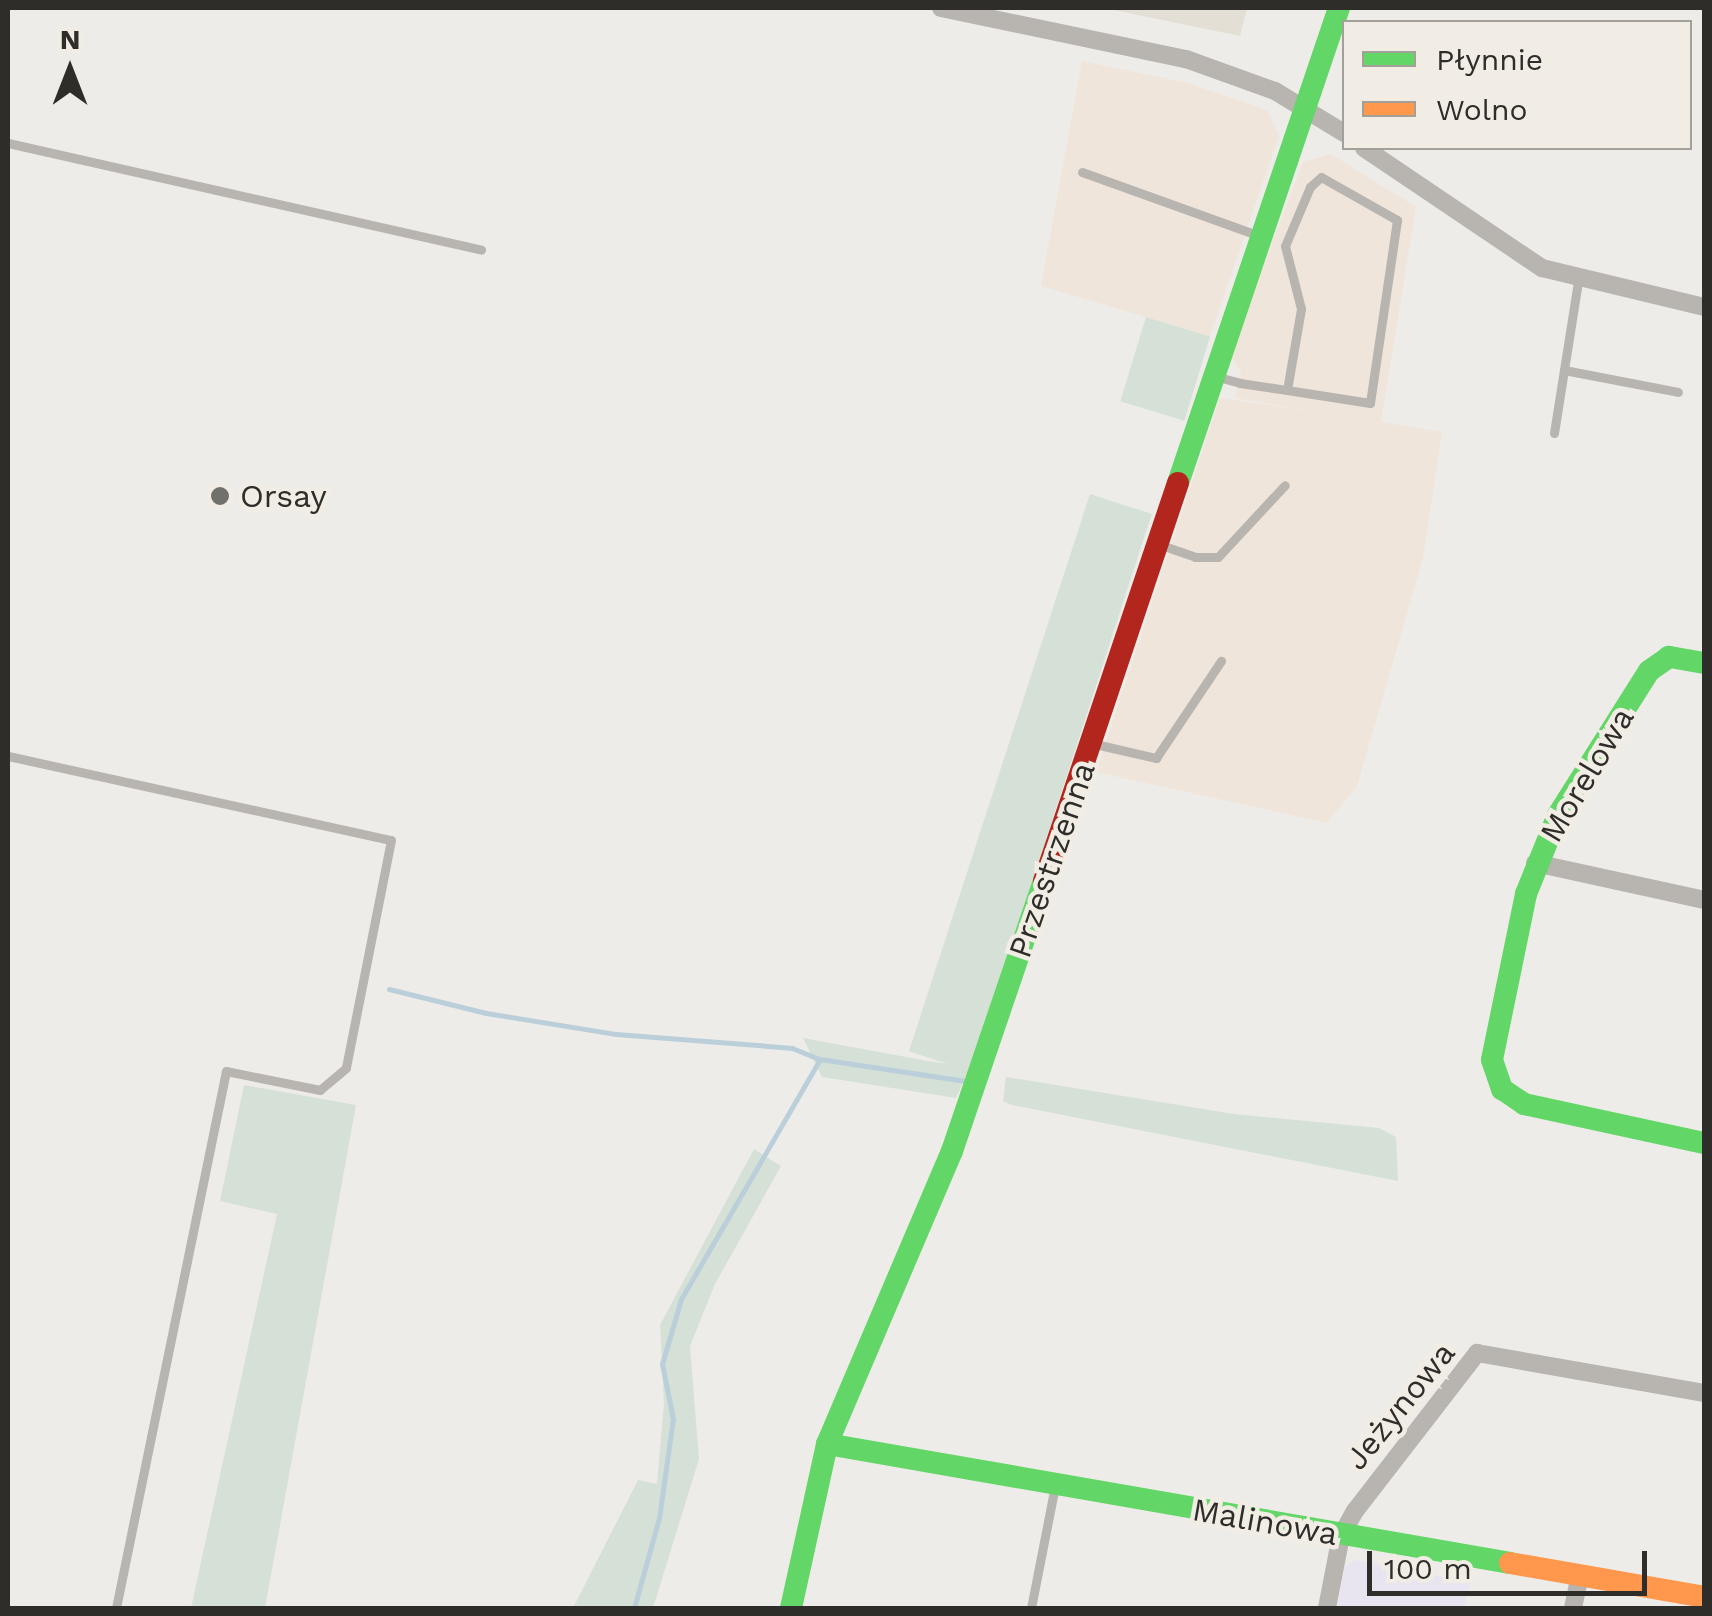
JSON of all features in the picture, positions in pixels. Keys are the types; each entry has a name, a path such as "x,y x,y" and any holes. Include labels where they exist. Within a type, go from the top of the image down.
{"street":[{"path":"940,8 1186,59 1306,106 1342,133"},
{"name":"Przestrzenna","path":"792,1608 827,1444 952,1151 1339,8"},
{"path":"1367,150 1542,268 1578,282 1704,306"},
{"name":"Morelowa","path":"1704,663 1668,657 1649,671 1536,863 1492,1060 1502,1089 1524,1104 1704,1142"},
{"path":"1536,863 1704,900"},
{"name":"Jeżynowa","path":"1341,1536 1477,1352 1704,1393"},
{"name":"Malinowa","path":"827,1444 1704,1597"},
{"path":"1328,1608 1341,1536"},
{"path":"1573,1608 1580,1576"}],"lane":[{"path":"8,143 481,250"},
{"path":"1082,172 1262,236"},
{"path":"1215,376 1287,390 1370,403 1396,220 1321,176 1285,246 1300,310 1287,390"},
{"path":"1554,433 1578,282"},
{"path":"1564,370 1678,392"},
{"path":"1158,544 1195,558 1218,557 1285,485"},
{"path":"1092,743 1156,758 1221,661"},
{"path":"8,756 390,840 346,1068 320,1090 226,1071 116,1608"},
{"path":"1031,1608 1056,1484"}],"shaded area":[{"path":"1104,8 1247,8 1240,36"},
{"path":"1082,61 1188,83 1267,110 1279,136 1210,336 1041,286"},
{"path":"1331,154 1416,207 1381,422 1442,432 1423,558 1357,786 1327,823 1096,772 1220,398 1324,413 1235,398 1241,372 1230,355 1303,162"},
{"path":"1146,317 1210,337 1184,421 1120,401"},
{"path":"1090,494 1152,514 971,1071 909,1051"},
{"path":"803,1038 970,1067 956,1098 822,1077"},
{"path":"1006,1077 1234,1114 1379,1128 1396,1137 1398,1181 1012,1105 1003,1101"},
{"path":"244,1085 356,1105 265,1608 191,1608 277,1214 220,1201"},
{"path":"754,1149 781,1166 715,1284 690,1346 699,1459 653,1608 573,1608 638,1480 657,1484 664,1403 660,1325"},
{"path":"1355,1560 1470,1582 1464,1608 1337,1608 1345,1566"}],"waterway":[{"path":"389,989 486,1013 616,1034 792,1048 819,1059"},
{"path":"634,1608 659,1518 673,1419 662,1364 681,1299 820,1059 965,1081"}],"traffic: fast":[{"path":"1178,483 1339,8"},
{"path":"1704,663 1669,657 1649,671 1558,815 1526,894 1492,1060 1502,1089 1524,1104 1704,1143"},
{"path":"791,1608 827,1444 952,1151 1044,881"},
{"path":"827,1444 1510,1563"}],"traffic: slow":[{"path":"1510,1563 1704,1597"}],"traffic: jam":[{"path":"1044,881 1178,483"}],"place":[{"name":"Orsay","path":"220,496"}]}
